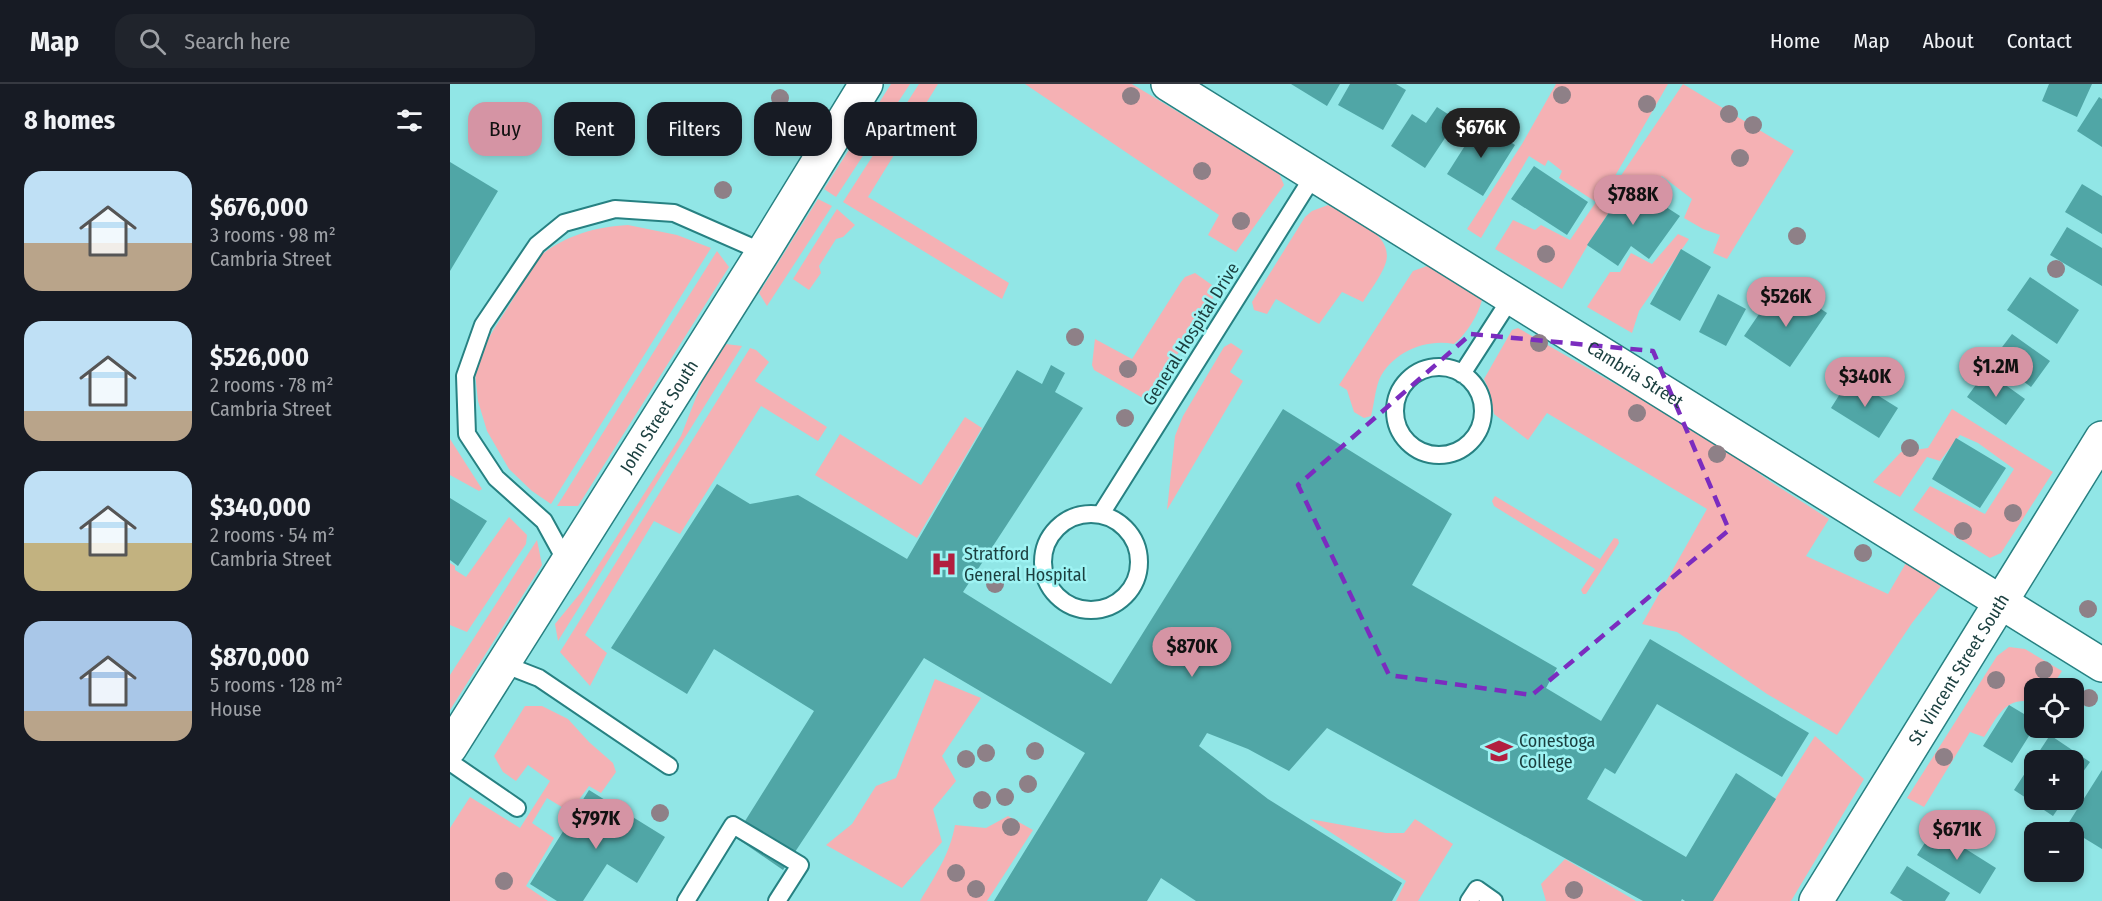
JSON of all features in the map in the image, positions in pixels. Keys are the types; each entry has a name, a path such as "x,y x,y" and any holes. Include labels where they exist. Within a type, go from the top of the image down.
{"street":[{"name":"John Street South","path":"450,748 763,252 866,84"},
{"name":"Cambria Street","path":"1168,84 2102,665"},
{"name":"St. Vincent Street South","path":"1816,901 2102,438"}],"lane":[{"name":"General Hospital Drive","path":"1101,514 1314,175"},
{"path":"567,563 544,521 496,478 467,434 465,376 483,326 537,245 564,223 615,209 674,213 763,252"},
{"path":"1462,374 1511,297"},
{"path":"1442,367 1462,374 1471,380 1479,391 1483,406 1480,428 1472,441 1461,450 1438,456 1423,453 1402,436 1394,415 1396,400 1403,385 1414,374 1427,368 1442,367"},
{"path":"1101,514 1112,517 1126,527 1135,541 1140,558 1136,580 1127,595 1114,605 1090,610 1073,607 1062,601 1050,588 1042,566 1044,549 1051,534 1064,521 1077,515 1101,514"},
{"path":"503,664 539,678 669,766"},
{"path":"450,762 517,808"},
{"path":"686,901 733,825 800,865 777,901"},
{"path":"1470,901 1477,889 1494,901"}],"highlighted area":[{"path":"1471,334 1653,351 1729,530 1532,695 1389,675 1298,485"}],"shaded area":[{"path":"891,84 910,84 898,102 880,102"},
{"path":"919,84 938,84 927,102 907,102"},
{"path":"1025,84 1132,84 1279,173 1284,185 1236,252 1208,235 1219,215"},
{"path":"1556,84 1668,84 1611,183 1623,190 1562,289 1495,249 1513,220 1535,230 1541,225 1570,240 1596,202 1559,178 1562,171 1548,160 1545,166 1529,156 1481,238 1467,229 1522,144"},
{"path":"1683,84 1794,151 1727,259 1713,253 1720,235 1703,229 1684,218 1692,199 1662,176 1644,189 1630,179 1619,185 1616,183"},
{"path":"845,156 863,156 836,197 824,189"},
{"path":"873,156 893,156 868,197 1009,283 1002,299 843,202"},
{"path":"818,199 832,206 767,306 759,293"},
{"path":"1328,205 1369,228 1384,244 1387,254 1385,265 1363,302 1342,292 1319,324 1276,299 1267,314 1254,310 1252,302 1305,217 1312,211"},
{"path":"837,209 855,225 843,237 836,239 819,266 821,273 809,290 793,279"},
{"path":"628,225 677,235 711,248 551,504 532,491 509,469 487,431 478,401 475,373 480,353 541,255 561,242 582,233"},
{"path":"1678,234 1689,239 1639,311 1632,333 1587,307 1610,272 1620,272 1631,253 1652,264"},
{"path":"717,251 729,267 578,506 557,506"},
{"path":"1427,266 1433,267 1482,300 1478,312 1467,330 1454,344 1432,343 1421,346 1400,355 1392,362 1384,370 1379,380 1371,416 1364,418 1354,412 1347,390 1339,385 1413,271"},
{"path":"1195,273 1212,285 1216,293 1148,401 1094,370 1092,365 1095,339 1132,359 1181,282 1185,277"},
{"path":"1518,328 1711,439 1771,482 1829,519 1806,556 1888,594 1906,563 1941,586 1912,623 1837,735 1767,694 1677,632 1642,624 1707,509 1547,413 1528,440 1494,414 1484,379 1512,330"},
{"path":"1231,343 1243,351 1230,372 1243,381 1167,510 1175,436 1183,416 1224,347"},
{"path":"726,344 742,346 558,641 555,624 582,591 681,436 702,382"},
{"path":"750,348 756,350 769,362 755,381 827,427 818,441 761,406 680,534 654,521 585,635 607,653 590,686 560,652"},
{"path":"1952,409 2053,472 2001,553 1990,558 1913,510 1930,486 1985,514 2014,469 1978,443 1960,435 1940,461 1927,457 1900,497 1873,482 1901,452 1928,448"},
{"path":"965,417 982,428 917,538 815,475 840,434 921,485"},
{"path":"450,439 482,489 479,491 450,475"},
{"path":"1495,496 1600,559 1614,538 1618,539 1619,543 1586,594 1583,594 1581,590 1595,569 1494,506 1492,501"},
{"path":"509,517 527,535 526,544 467,632 450,625 450,563 455,566 455,570 466,577"},
{"path":"537,540 542,565 450,710 450,675"},
{"path":"2009,647 2025,649 2062,671 2057,678 2024,678 2024,701 2016,702 2003,709 1984,737 1970,732 1924,807 1907,798 1997,656"},
{"path":"935,679 981,698 942,756 956,781 933,809 942,842 902,888 826,845 852,824 876,786 896,778"},
{"path":"525,706 542,706 568,719 613,763 616,772 601,793 589,786 570,812 547,798 532,823 554,838 526,886 548,901 450,901 450,828 470,797 520,828 550,781 528,765 516,781 503,772 494,756"},
{"path":"1815,736 1864,779 1791,901 1711,901"},
{"path":"1008,816 1033,830 987,901 920,901 946,855 955,825 986,828"},
{"path":"1310,819 1386,833 1404,833 1415,819 1453,844 1418,901 1396,901 1406,881"},
{"path":"1565,859 1636,901 1546,901 1541,884"}],"building":[{"path":"1291,84 1340,84 1327,106"},
{"path":"1350,84 1396,84 1406,90 1383,130 1338,105"},
{"path":"2049,84 2092,84 2077,117 2042,101"},
{"path":"2099,97 2102,99 2102,147 2077,131"},
{"path":"1437,107 1457,120 1425,168 1391,146 1412,114 1426,123"},
{"path":"1480,122 1515,145 1483,196 1447,174"},
{"path":"450,162 498,191 450,271"},
{"path":"1534,166 1588,202 1567,235 1511,199"},
{"path":"1629,183 1680,216 1649,259 1631,246 1618,266 1587,245"},
{"path":"2082,184 2102,196 2102,234 2065,212"},
{"path":"2067,227 2102,248 2102,286 2050,255"},
{"path":"1681,249 1711,267 1680,321 1650,304"},
{"path":"2030,277 2079,310 2057,344 2007,310"},
{"path":"1797,293 1827,313 1790,367 1744,336 1770,298 1786,309"},
{"path":"1718,294 1746,309 1726,346 1699,332"},
{"path":"2012,334 2050,361 2031,387 1993,359"},
{"path":"1051,365 1065,373 1055,392 1083,408 963,592 1111,684 1283,409 1452,514 1412,585 1557,668 1546,688 1601,721 1650,639 1809,733 1782,777 1657,704 1615,774 1605,768 1587,799 1686,857 1736,773 1776,799 1713,901 1685,901 1682,899 1681,901 1643,901 1327,728 1289,771 1248,749 1207,733 1199,746 1268,799 1402,883 1392,901 1196,901 1161,878 1147,901 994,901 1085,753 924,658 783,870 735,837 814,711 714,649 687,694 611,648 717,484 750,504 798,495 907,559 1017,370 1042,384"},
{"path":"1986,371 2025,399 2006,425 1967,397"},
{"path":"1850,378 1898,408 1879,438 1831,408"},
{"path":"1956,438 2006,468 1980,508 1932,479"},
{"path":"450,498 487,521 458,566 450,560"},
{"path":"2009,705 2024,714 2024,738 2028,738 2012,763 1983,746"},
{"path":"2048,738 2054,738 2072,750 2040,750"},
{"path":"2084,758 2090,762 2084,770"},
{"path":"2102,770 2102,849 2084,838 2084,822 2069,822 2077,810 2084,810 2084,798"},
{"path":"2024,775 2024,797 2014,790"},
{"path":"589,790 665,837 637,883 607,864 583,901 557,901 530,884"},
{"path":"2044,810 2057,810 2053,816"},
{"path":"1934,829 1996,868 1980,894 1917,855"},
{"path":"1907,866 1950,893 1945,901 1903,901 1890,893"}],"place":[{"name":"Stratford General Hospital","path":"944,564"},
{"name":"Conestoga College","path":"1499,751"}]}
